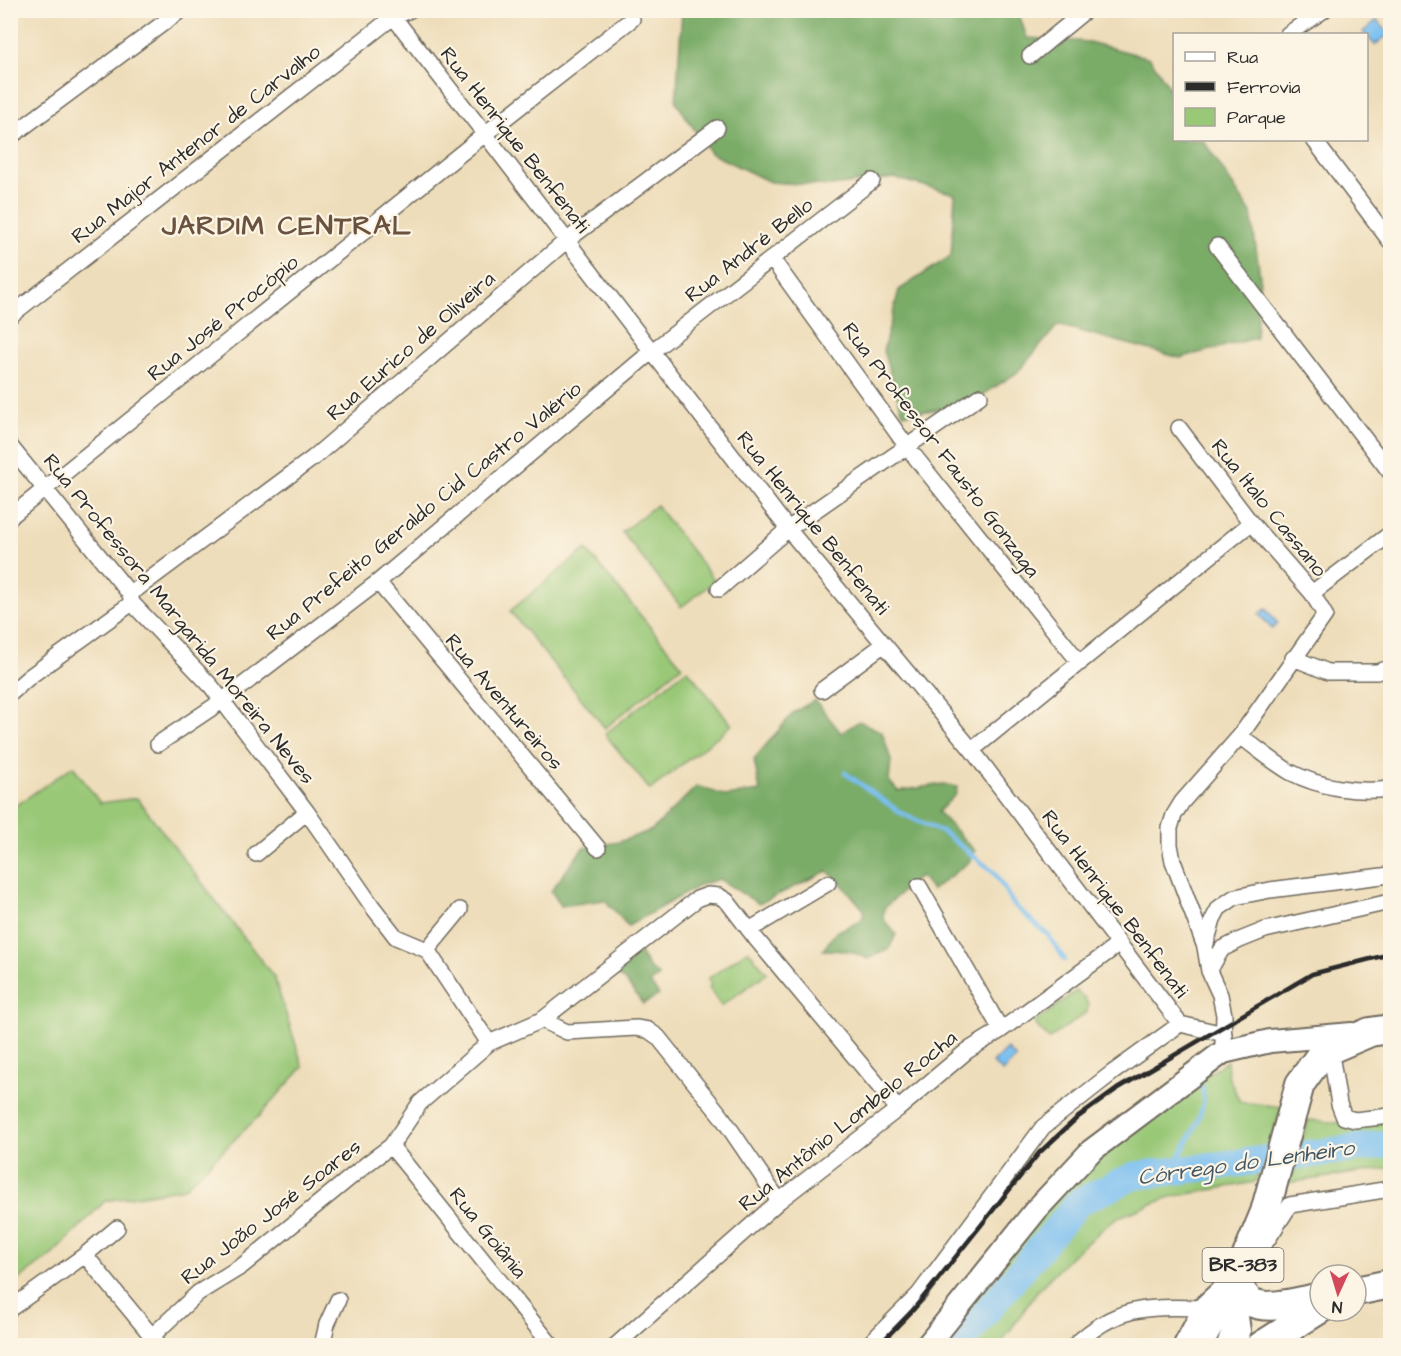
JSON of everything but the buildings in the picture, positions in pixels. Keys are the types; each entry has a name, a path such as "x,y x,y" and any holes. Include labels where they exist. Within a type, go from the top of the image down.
{"highway":[{"name":"BR-383","path":"1188,1346 1236,1282 1277,1209 1298,1092 1318,1057 1330,1048 1381,1031"},
{"path":"1236,1282 1249,1301 1261,1305 1308,1300"},
{"path":"1368,1289 1390,1284"},
{"path":"1216,1310 1232,1314 1235,1319 1236,1330 1231,1346"},
{"path":"1261,1346 1308,1317"}],"main road":[{"name":"BR-383","path":"1270,1041 1381,1031"},
{"path":"927,1346 1036,1210 1091,1152 1223,1043 1270,1041"},
{"name":"BR-383","path":"1270,1041 1283,1043 1296,1053 1300,1069 1298,1092"}],"street":[{"path":"10,137 181,10"},
{"name":"Rua Major Antenor de Carvalho","path":"10,316 391,14 410,10"},
{"path":"1030,56 1086,10"},
{"path":"1290,33 1324,10"},
{"name":"Rua Henrique Benfenati","path":"391,14 788,529 972,750 1180,1024 1223,1043"},
{"name":"Rua José Procópio","path":"10,517 485,134 632,19"},
{"name":"Rua Eurico de Oliveira","path":"10,694 29,676 314,458 566,241 717,128"},
{"path":"1315,141 1390,241"},
{"name":"Rua André Bello","path":"651,352 872,181"},
{"path":"1217,246 1390,472"},
{"name":"Rua Professor Fausto Gonzaga","path":"772,258 908,448 1080,663"},
{"name":"Rua Prefeito Geraldo Cid Castro Valério","path":"158,744 222,701 378,582 651,352"},
{"path":"719,589 788,529 980,396"},
{"name":"Rua Ítalo Cassano","path":"1179,428 1251,523 1312,593 1325,615 1293,658"},
{"name":"Rua Professora Margarida Moreira Neves","path":"10,446 46,488 131,598 211,686 308,812 396,937 427,950"},
{"path":"972,750 1251,523"},
{"path":"1312,593 1390,534"},
{"name":"Rua Aventureiros","path":"378,582 598,848"},
{"path":"822,690 883,645"},
{"path":"1223,1043 1224,1015 1220,995 1209,971 1204,947 1173,861 1170,828 1174,815 1182,801 1240,736 1293,658 1328,672 1377,672 1390,668"},
{"path":"1240,736 1291,772 1319,783 1369,792 1390,789"},
{"path":"256,854 308,812"},
{"path":"1204,947 1219,908 1235,897 1270,890 1390,875"},
{"path":"828,883 749,930 898,1109"},
{"path":"919,886 1001,1030"},
{"name":"Rua João José Soares","path":"156,1341 198,1293 242,1266 391,1146 420,1103 489,1043 542,1020 697,899 708,895 719,896 727,901 749,930"},
{"path":"1209,971 1222,949 1265,930 1390,902"},
{"path":"460,910 427,950 489,1043"},
{"name":"Rua Antônio Lombelo Rocha","path":"615,1346 779,1201 898,1109 967,1051 1001,1030 1118,945"},
{"path":"542,1020 567,1032 636,1028 648,1030 722,1117 779,1201"},
{"path":"867,1346 920,1294 1043,1127 1112,1072 1180,1024"},
{"path":"1330,1048 1339,1104 1344,1117 1355,1120 1390,1116"},
{"name":"Rua Goiânia","path":"391,1146 552,1346"},
{"path":"1277,1209 1390,1189"},
{"path":"10,1309 85,1255 117,1228"},
{"path":"85,1255 156,1341"},
{"path":"322,1346 327,1324 338,1300"},
{"path":"1074,1346 1102,1322 1124,1312 1148,1307 1216,1310 1205,1346"}],"green space":[{"path":"682,11 1018,11 1027,38 1089,42 1150,58 1173,93 1173,141 1204,141 1251,213 1260,276 1256,338 1180,358 1058,325 1018,372 966,406 903,414 883,351 899,290 951,256 955,194 894,178 831,186 770,182 710,153 676,102"},
{"path":"656,505 715,581 681,607 622,532"},
{"path":"586,549 682,666 605,728 510,611"},
{"path":"687,669 732,725 650,790 605,734"},
{"path":"815,700 841,733 859,721 882,732 891,760 889,781 898,791 943,784 957,787 956,794 938,812 975,851 969,862 932,890 920,876 884,908 883,919 896,934 889,949 868,959 850,951 823,950 836,932 862,920 864,910 840,882 827,871 759,904 719,879 700,885 628,926 605,900 561,906 551,891 583,848 619,842 652,830 697,786 726,796 760,791 754,759 794,712"},
{"path":"73,766 100,803 137,798 274,977 303,1067 259,1116 184,1188 105,1201 53,1254 11,1285 11,809"},
{"path":"748,950 767,973 721,1006 709,988 711,985 708,979"},
{"path":"639,952 649,968 659,976 650,983 659,995 643,1004 627,983 612,971"},
{"path":"1076,991 1085,998 1088,1005 1087,1012 1049,1039 1034,1023"},
{"path":"1227,1061 1228,1076 1240,1102 1282,1107 1255,1182 1170,1197 1116,1218 1071,1256 1038,1290 1000,1345 932,1346 1093,1156"},
{"path":"1390,1119 1390,1168 1286,1183 1309,1120 1351,1124"}],"water":[{"path":"1377,20 1389,34 1375,45 1368,37 1368,33 1363,32"},
{"path":"1266,609 1278,624 1272,629 1259,614"},
{"path":"1007,1049 1016,1058 1002,1072 993,1063"}],"waterway":[{"path":"845,773 901,813 944,833 994,872 1014,905 1048,935 1065,960"},
{"path":"1170,1172 1189,1140 1200,1114 1203,1089 1198,1080"},
{"name":"Córrego do Lenheiro","path":"957,1346 1079,1202 1134,1176 1390,1144"}],"railway":[{"path":"878,1346 913,1310 1039,1153 1077,1118 1117,1089 1312,974 1390,954"}],"district":[{"name":"JARDIM CENTRAL","path":"287,226"}]}
